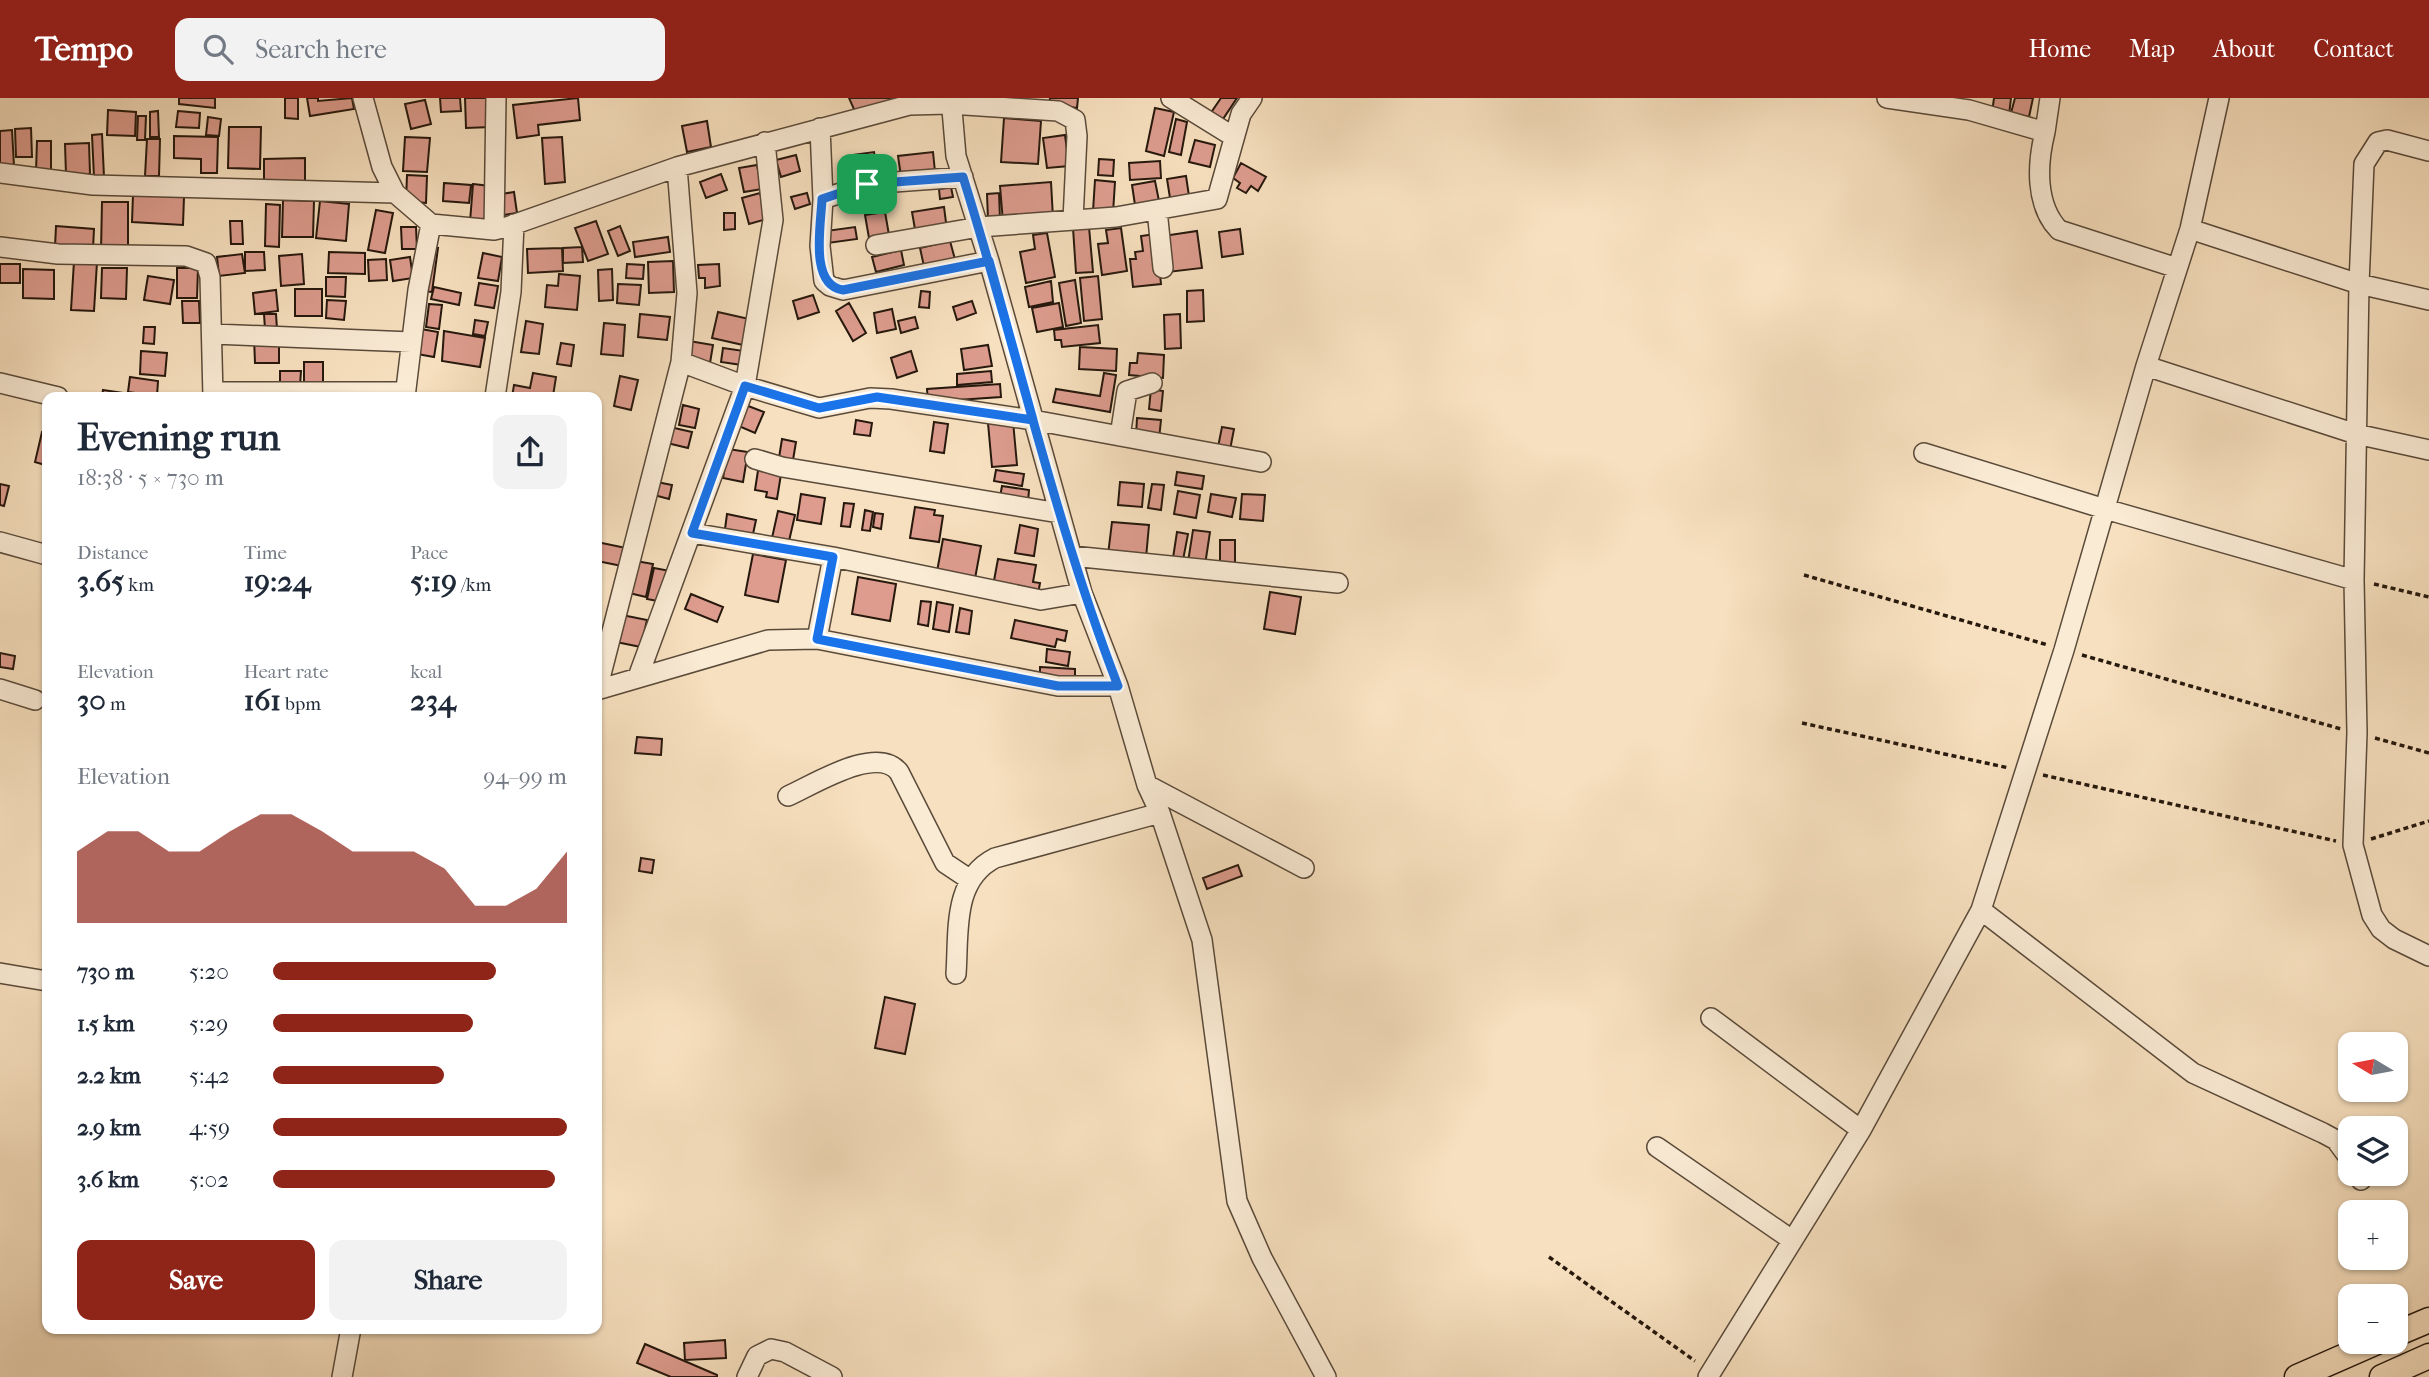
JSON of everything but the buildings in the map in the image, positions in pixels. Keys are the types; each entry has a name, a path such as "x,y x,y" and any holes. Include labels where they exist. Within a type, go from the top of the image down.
{"main road":[{"path":"2408,1329 2429,1320"},
{"path":"2297,1377 2350,1354"},
{"path":"2382,1377 2429,1356"}],"street":[{"path":"363,98 382,167 396,193 431,224 494,230 677,167 765,142 908,102 950,101 1058,111 1075,120 1077,136 1073,220"},
{"path":"494,230 496,98"},
{"path":"1171,98 1234,137"},
{"path":"876,245 979,228 1157,210 1217,199 1241,114 1252,98"},
{"path":"1892,98 1969,110 2045,132"},
{"path":"2050,98 2039,185 2048,215 2059,230 2177,268"},
{"path":"1710,1375 1861,1130 1981,910 2064,650 2146,366 2190,229 2219,98"},
{"path":"950,101 952,134 963,177 1082,593 1118,686 1147,785 1160,813 1202,940 1237,1201 1262,1258 1326,1377"},
{"path":"820,128 820,246 824,281 836,289 989,261"},
{"path":"2429,151 2387,140 2378,142 2364,164 2356,434 2354,580 2357,733 2353,845 2372,915 2381,929 2394,939 2429,956"},
{"path":"638,677 745,386 773,220 765,142"},
{"path":"602,670 681,362 687,293 677,167"},
{"path":"0,173 93,185 396,193"},
{"path":"822,199 867,184 963,177"},
{"path":"1157,210 1163,268"},
{"path":"405,392 431,224"},
{"path":"496,392 511,292 514,224"},
{"path":"2190,229 2359,284 2429,300"},
{"path":"0,247 58,254 186,256 200,259 209,268 210,277 214,334 213,392"},
{"path":"214,334 411,342"},
{"path":"681,362 745,386 819,408 877,397 1033,420 1261,462"},
{"path":"2146,366 2356,434 2429,450"},
{"path":"0,383 42,393"},
{"path":"1120,436 1127,391 1152,383"},
{"path":"1924,453 2105,509 2354,580"},
{"path":"755,459 782,467 1059,513"},
{"path":"692,533 833,557 1041,600 1082,593"},
{"path":"0,542 42,554"},
{"path":"1072,556 1338,583"},
{"path":"817,639 833,557"},
{"path":"602,688 768,640 817,639 1058,686 1118,686"},
{"path":"0,689 35,700"},
{"path":"788,796 867,761 888,764 899,772 945,863 969,879"},
{"path":"1147,785 1304,868"},
{"path":"956,974 962,895 969,879 981,866 995,858 1160,813"},
{"path":"1981,910 2193,1073 2323,1133 2338,1143"},
{"path":"0,973 42,980"},
{"path":"1711,1018 1861,1130"},
{"path":"1657,1147 1792,1240"},
{"path":"342,1377 350,1334"},
{"path":"747,1377 757,1356 771,1349 785,1352 832,1377"}],"path":[{"path":"1804,575 2429,753"},
{"path":"2354,580 2429,597"},
{"path":"1802,723 2353,845 2429,821"},
{"path":"1549,1257 1710,1375"}],"route":[{"path":"867,184 822,199 820,246 824,281 843,290 989,261 1033,420 877,397 819,408 745,386 692,533 833,557 817,639 1058,686 1118,686 1082,593 989,261 963,177 867,184"}]}
